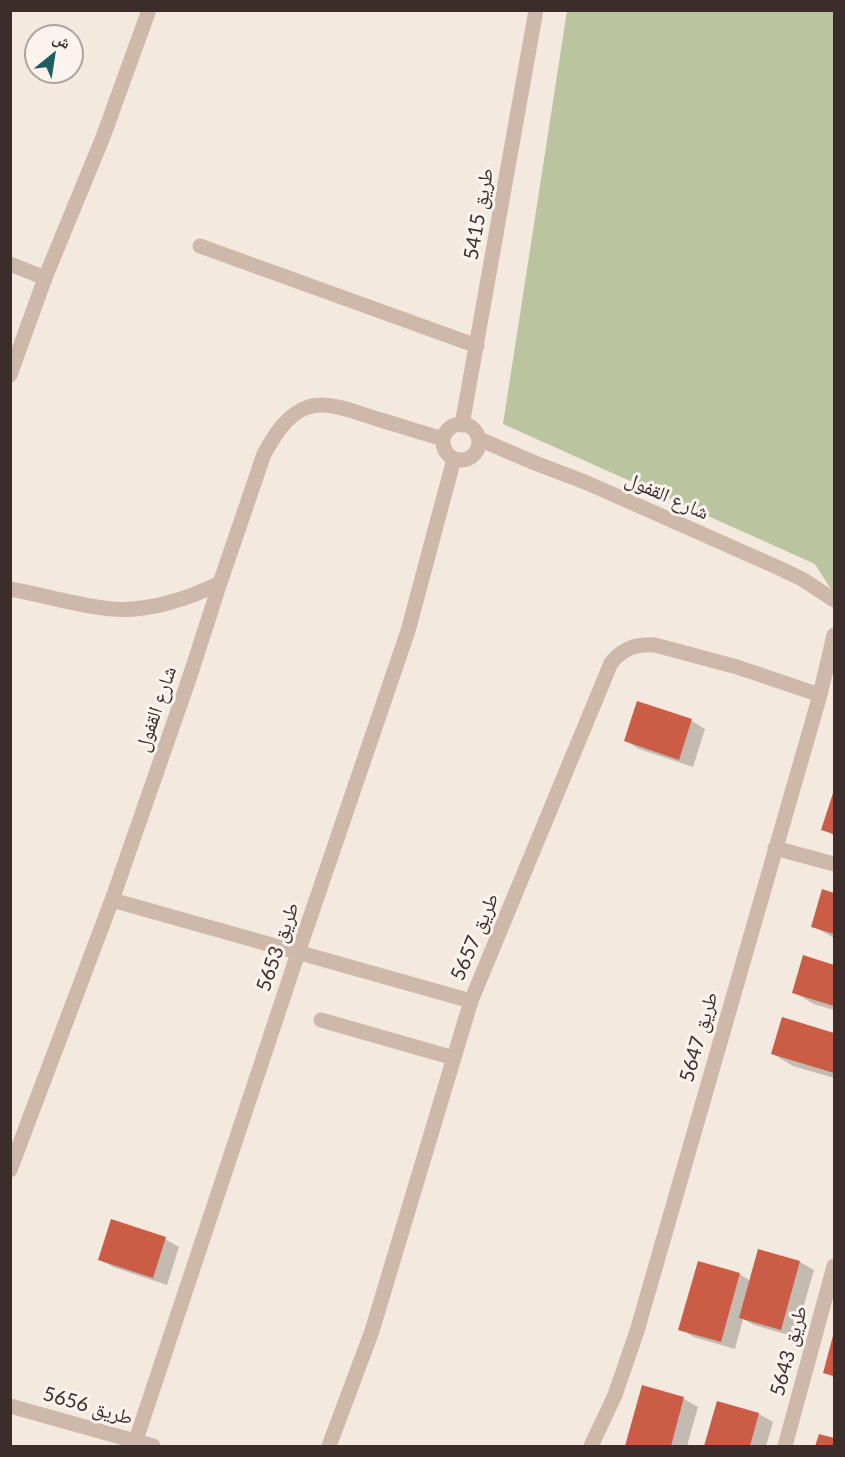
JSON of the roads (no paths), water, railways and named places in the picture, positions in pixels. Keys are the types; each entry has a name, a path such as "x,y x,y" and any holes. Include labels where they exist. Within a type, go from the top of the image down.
{"street":[{"path":"10,375 45,278 103,137 149,10"},
{"name":"طريق 5415","path":"462,425 536,10"},
{"path":"200,246 477,346"},
{"path":"10,264 45,278"},
{"name":"شارع القفول","path":"10,1170 112,900 264,454 273,438 282,426 299,412 317,405 341,408 443,439"},
{"path":"462,425 471,428 479,439 477,450 465,460 454,459 444,449 443,439 447,431 454,426 462,425"},
{"name":"شارع القفول","path":"479,439 585,482 779,568 802,579 834,600"},
{"name":"طريق 5653","path":"135,1444 298,953 408,632 454,459"},
{"path":"10,589 112,609 132,609 182,599 220,583"},
{"name":"طريق 5647","path":"591,1446 615,1395 637,1331 820,695 834,635"},
{"name":"طريق 5657","path":"329,1446 372,1332 471,1001 611,663 632,646 655,645 820,695"},
{"path":"775,848 834,864"},
{"path":"112,900 471,1001"},
{"path":"321,1020 454,1058"},
{"name":"طريق 5643","path":"785,1446 834,1266"},
{"name":"طريق 5656","path":"10,1406 135,1444 153,1446"}]}
